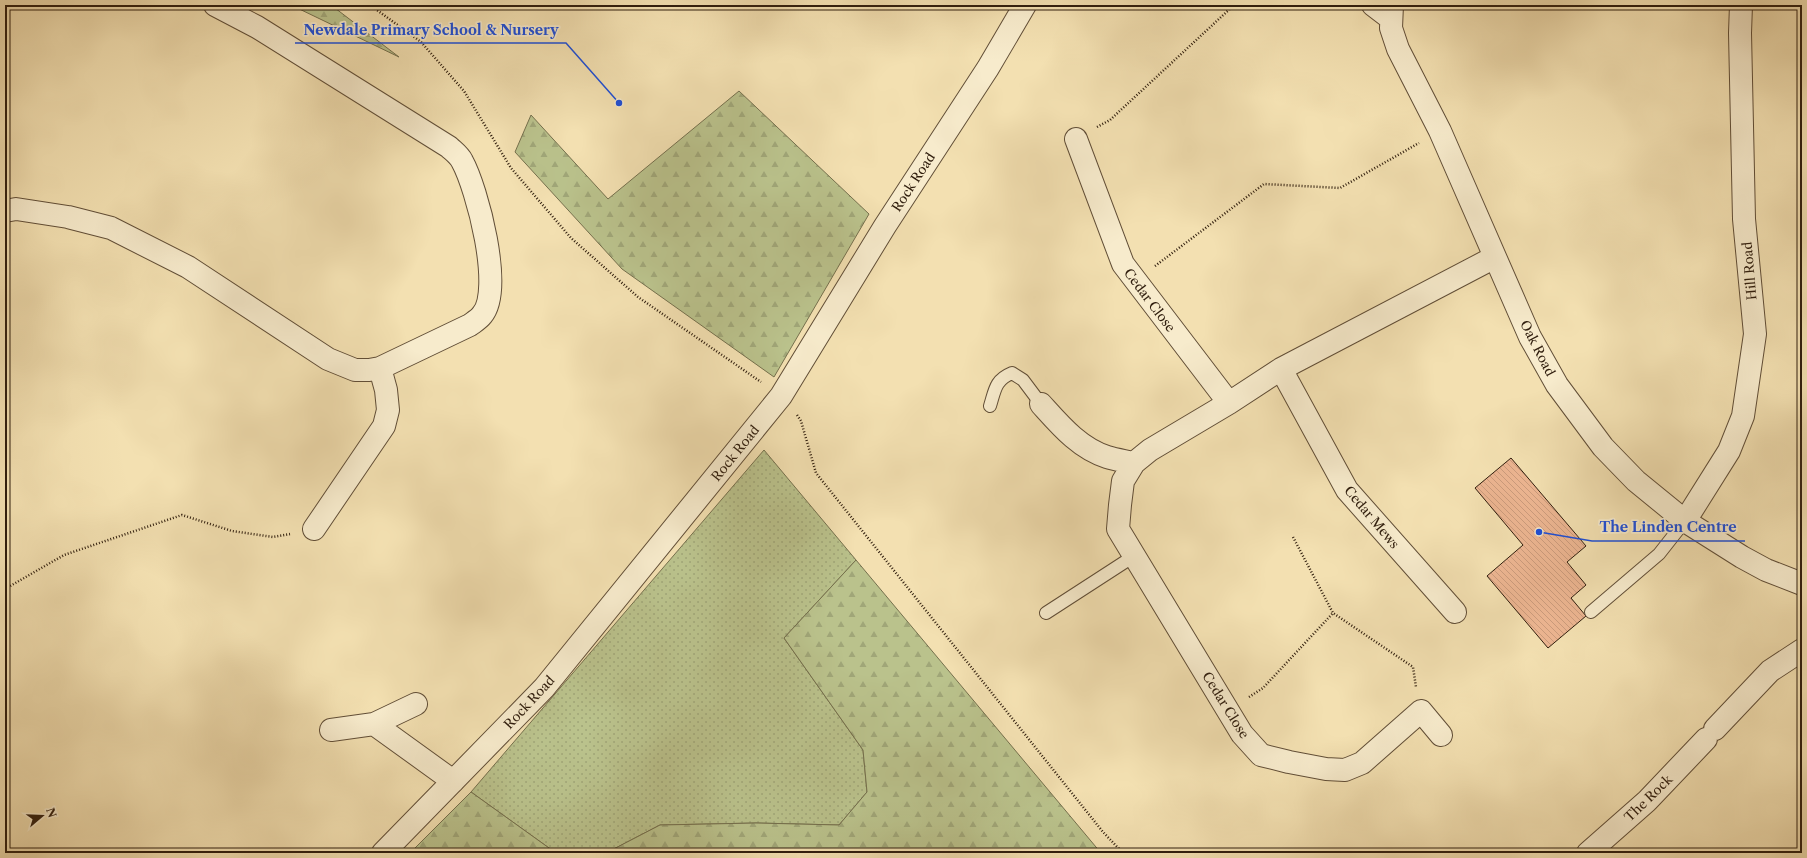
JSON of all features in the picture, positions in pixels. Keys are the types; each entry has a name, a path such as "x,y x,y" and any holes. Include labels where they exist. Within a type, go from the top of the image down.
{"street":[{"path":"5,211 16,209 68,217 111,228 188,267 328,359 355,370 380,368 470,325 483,315 488,303 491,282 486,241 470,180 461,159 449,147 257,27 215,5"},
{"name":"Rock Road","path":"383,853 544,688 781,396 885,226 988,68 1025,5"},
{"name":"Hill Road","path":"1685,520 1729,451 1743,416 1755,334 1744,219 1740,33 1741,5"},
{"name":"Oak Road","path":"1385,9 1398,49 1440,131 1530,337 1546,367 1578,414 1603,447 1636,481 1685,520 1742,557 1766,570 1802,584"},
{"name":"Cedar Close","path":"1076,139 1123,264 1229,403"},
{"name":"Cedar Close","path":"1421,711 1362,763 1345,770 1289,762 1261,755 1242,734 1118,529 1123,481 1134,463 1150,450 1229,403 1281,369 1494,257"},
{"path":"314,529 384,426 388,410 386,390 380,368"},
{"name":"Cedar Mews","path":"1281,369 1347,490 1455,612"},
{"path":"1041,404 1072,438 1108,458 1134,463"},
{"name":"The Rock","path":"1588,853 1647,801 1770,671 1802,650"},
{"path":"331,730 374,724 416,704"},
{"path":"1421,711 1441,735"},
{"path":"374,724 453,781"}],"lane":[{"path":"990,406 996,385 1003,376 1012,373 1023,380 1041,404"},
{"path":"1591,612 1659,554 1685,520"},
{"path":"1046,613 1134,556"}],"path":[{"path":"1076,139 1110,120 1234,5"},
{"path":"1136,281 1264,184 1340,188 1440,131"},
{"path":"5,589 64,554 182,515 232,531 273,537 314,529"},
{"path":"1293,537 1333,613 1413,667 1421,711"},
{"path":"1228,711 1263,688 1333,613"}],"green space":[{"path":"291,5 331,5 399,57"},
{"path":"739,91 869,214 774,377 622,269 515,152 531,115 608,199"},
{"path":"764,450 856,560 784,638 863,750 867,792 839,825 756,823 660,825 606,853 556,853 471,792"},
{"path":"856,560 1101,853 876,853 870,849 867,853 606,853 660,825 756,823 839,825 867,792 863,750 784,638"},
{"path":"471,792 556,853 410,853"}],"building":[{"path":"1511,458 1586,546 1567,562 1586,585 1571,598 1586,616 1548,648 1487,576 1523,545 1475,488"}],"place":[{"name":"Newdale Primary School & Nursery","path":"619,103"},
{"name":"The Linden Centre","path":"1539,532"}]}
